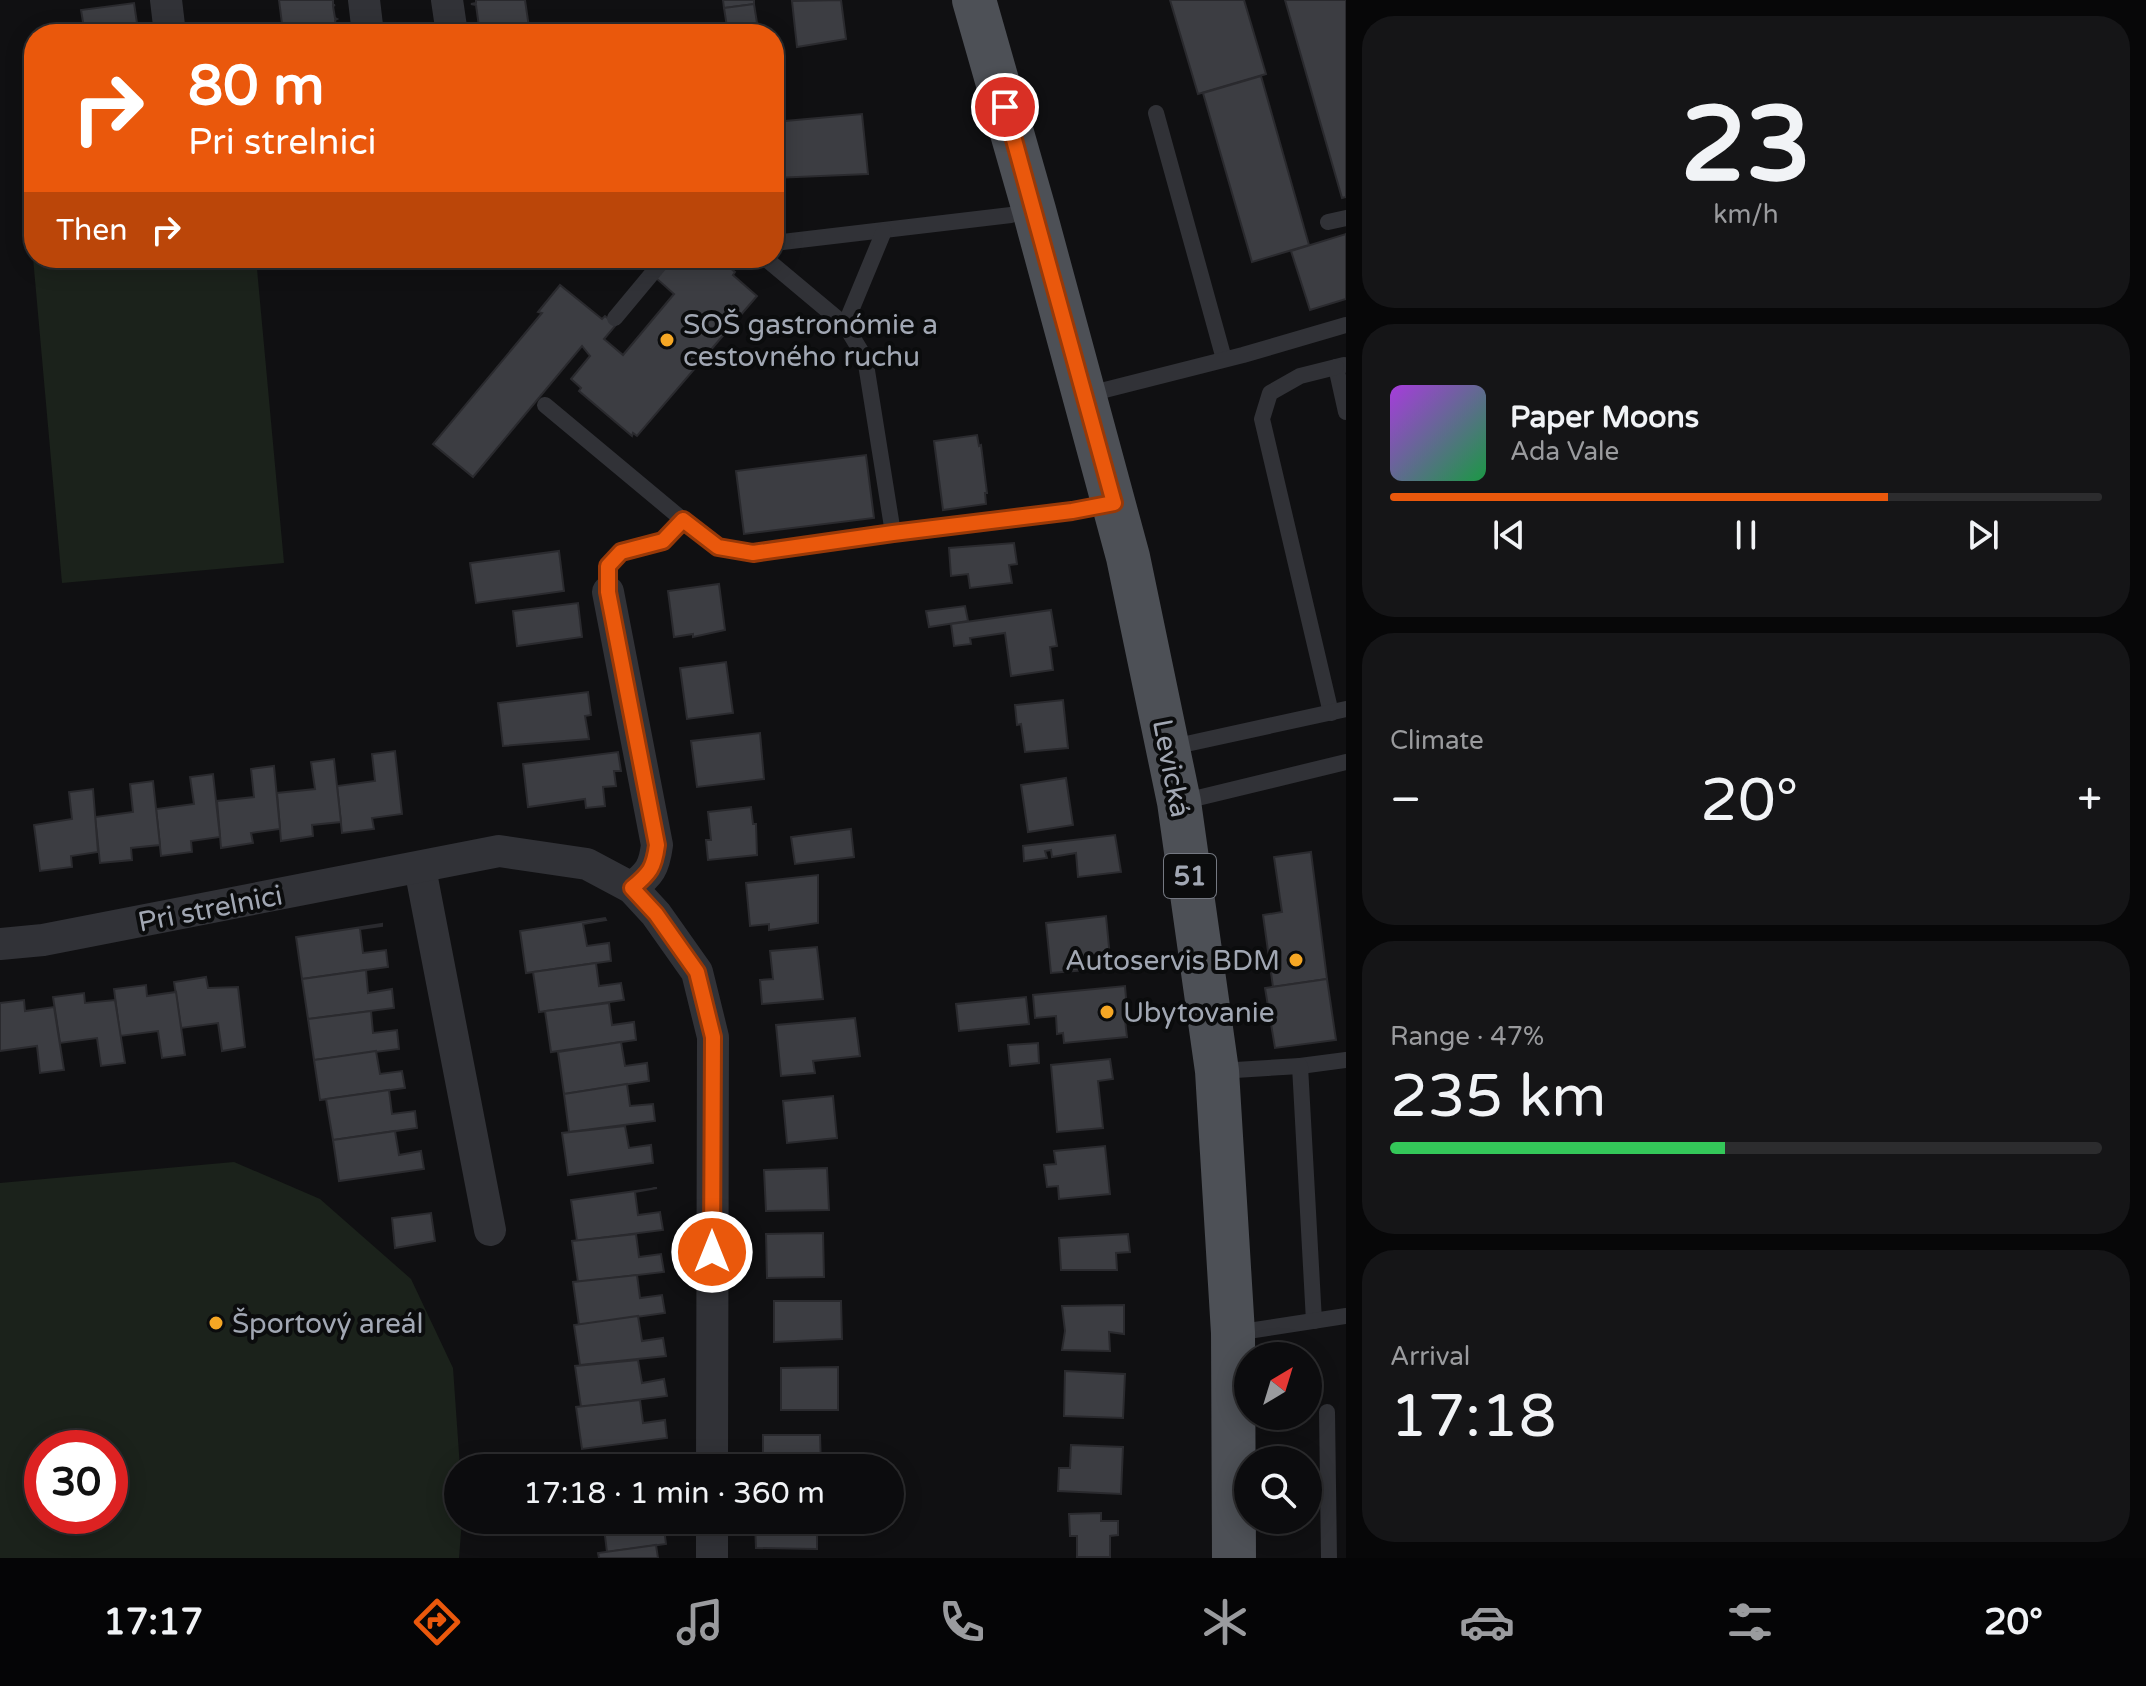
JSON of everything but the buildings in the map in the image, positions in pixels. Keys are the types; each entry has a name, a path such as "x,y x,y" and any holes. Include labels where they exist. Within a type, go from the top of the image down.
{"main road":[{"name":"Levická","path":"975,0 1128,557 1179,802 1217,1071 1233,1333 1234,1558"}],"street":[{"path":"166,0 169,24"},
{"path":"364,0 367,24"},
{"path":"447,0 451,24"},
{"path":"608,592 657,845 654,865 648,875 632,888"},
{"name":"Pri strelnici","path":"0,944 43,940 499,851 587,864 632,888 656,914 697,972 713,1037 712,1454"},
{"path":"420,868 490,1230"},
{"path":"712,1534 712,1558"}],"lane":[{"path":"1156,113 1224,359"},
{"path":"784,242 1011,215"},
{"path":"1328,222 1346,218"},
{"path":"845,325 884,231"},
{"path":"615,318 657,268"},
{"path":"777,268 845,325 865,358 893,533"},
{"path":"1085,395 1346,325"},
{"path":"1168,748 1338,711 1262,419 1270,393 1300,376 1341,365 1346,412"},
{"path":"545,405 718,547 753,553 1114,503"},
{"path":"608,592 608,566 621,552 663,541 683,520"},
{"path":"1179,802 1346,762"},
{"path":"1217,1071 1346,1060"},
{"path":"1300,1066 1314,1321"},
{"path":"1233,1333 1346,1316"},
{"path":"1327,1412 1329,1558"}],"shaded area":[{"path":"34,268 257,268 284,563 62,583"},
{"name":"Športový areál","path":"234,1162 320,1199 411,1279 453,1368 459,1454 444,1454 444,1534 461,1534 459,1558 0,1558 0,1183"}],"place":[{"name":"SOŠ gastronómie a cestovného ruchu","path":"667,340"},
{"name":"Autoservis BDM","path":"1296,960"},
{"name":"Ubytovanie","path":"1107,1012"},
{"name":"Športový areál","path":"216,1323"}],"route":[{"path":"712,1252 713,1037 697,972 656,914 632,888 648,875 654,865 657,845 608,592 608,566 621,552 663,541 683,520 718,547 753,553 1114,503 1005,107"}]}
